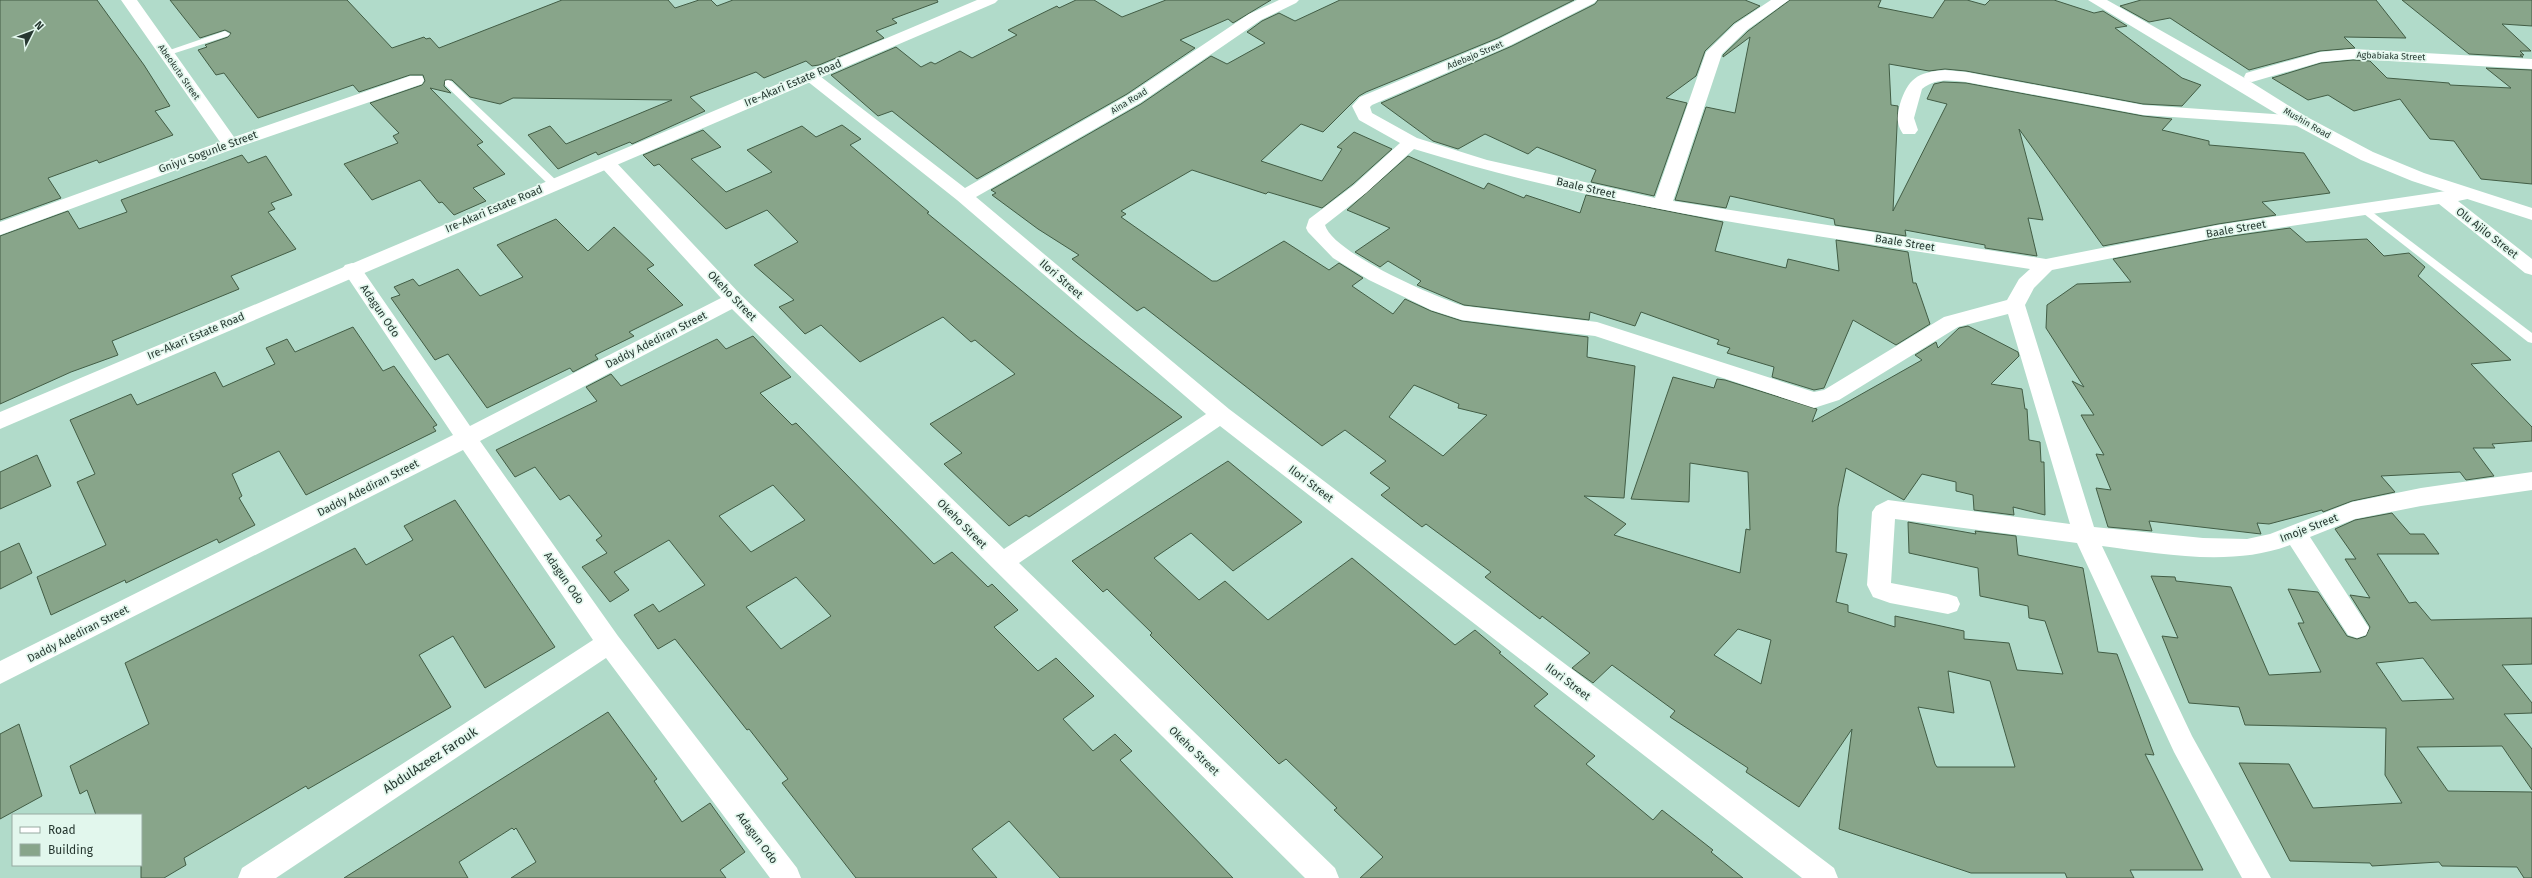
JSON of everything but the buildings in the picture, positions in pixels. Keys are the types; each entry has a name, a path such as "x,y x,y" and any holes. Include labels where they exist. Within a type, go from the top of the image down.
{"street":[{"name":"Abeokuta Street","path":"128,0 230,144"},
{"name":"Ire-Akari Estate Road","path":"0,421 352,269 810,77 896,38 990,0"},
{"name":"Aina Road","path":"964,196 1134,99 1255,17 1291,0"},
{"name":"Adebajo Street","path":"1361,106 1366,101 1505,42 1589,0"},
{"path":"1662,204 1714,52 1741,27 1781,0"},
{"name":"Mushin Road","path":"2096,0 2237,81 2301,121 2367,156 2466,194 2532,214"},
{"name":"Mushin Road","path":"2120,0 2317,116 2384,151 2424,168 2532,200"},
{"name":"Agbabiaka Street","path":"2252,77 2320,57 2353,54 2532,64"},
{"path":"1909,130 1905,118 1914,87 1930,76 1941,75 1966,77 2143,110 2301,121"},
{"name":"Ilori Street","path":"810,77 964,196 1221,415 1824,878"},
{"name":"Gniyu Sogunle Street","path":"0,229 230,144 416,80"},
{"name":"Baale Street","path":"1361,106 1365,116 1411,142 1482,164 1662,204 2046,265 2218,231 2363,208 2466,194"},
{"path":"1411,142 1360,189 1316,223 1315,228 1340,254 1376,275 1427,300 1462,313 1597,329 1814,400 1831,395 1951,322 2014,305 2026,284 2046,265"},
{"name":"Okeho Street","path":"607,163 734,300 1001,563 1325,878"},
{"name":"Olu Ajilo Street","path":"2442,197 2532,268"},
{"name":"Adagun Odo","path":"352,269 466,437 609,642 787,878"},
{"name":"Daddy Adediran Street","path":"0,673 382,482 466,437 734,300"},
{"path":"2014,305 2084,533 2183,744 2258,878"},
{"path":"1001,563 1221,415"},
{"name":"Imoje Street","path":"1948,604 1890,593 1882,590 1880,586 1884,512 1888,509 2171,545 2247,548 2295,534 2352,510 2421,497 2532,481"},
{"path":"2295,534 2357,628"},
{"name":"AbdulAzeez Farouk","path":"252,878 279,870 609,642"}],"lane":[{"path":"166,53 225,34"},
{"path":"448,83 554,184"},
{"path":"2363,208 2532,339"}]}
